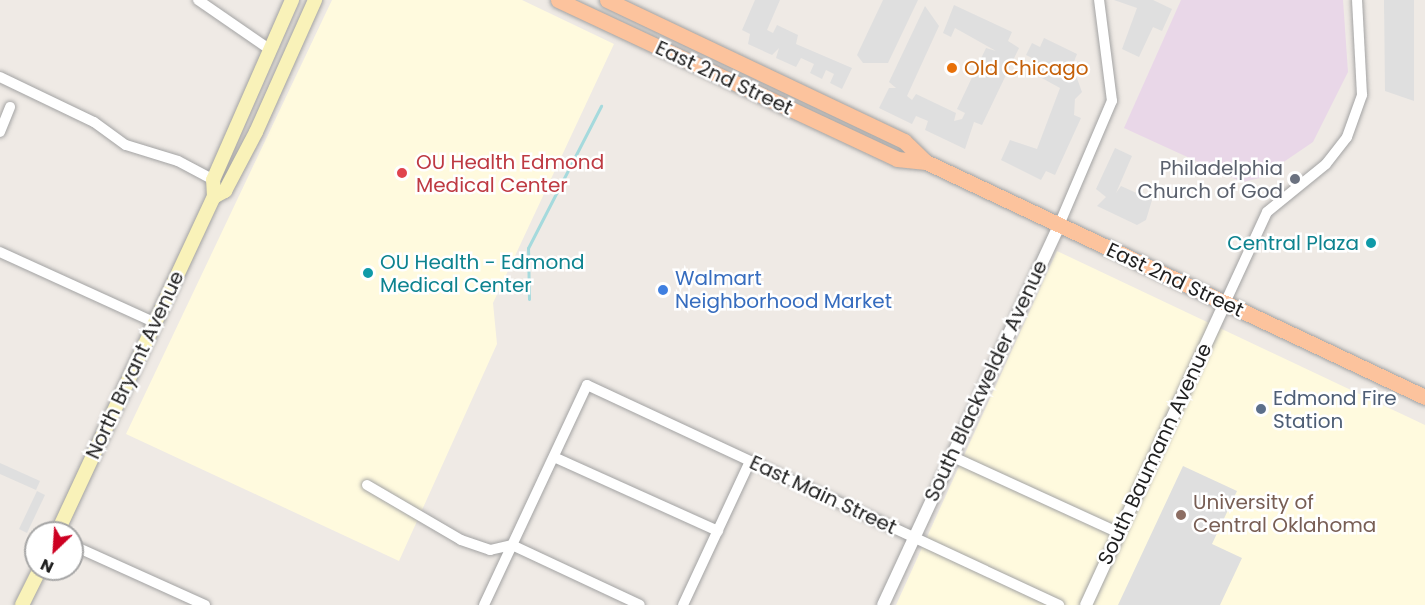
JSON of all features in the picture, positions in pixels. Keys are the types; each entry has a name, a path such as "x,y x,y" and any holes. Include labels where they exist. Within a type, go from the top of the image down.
{"main road":[{"path":"292,0 213,180 214,197 225,191 256,132 315,0"},
{"name":"East 2nd Street","path":"607,0 904,141 926,162 1425,397"},
{"name":"East 2nd Street","path":"562,1 897,159 926,162"},
{"path":"793,110 803,106 856,119"},
{"name":"North Bryant Avenue","path":"63,521 214,197"},
{"path":"22,605 33,581"}],"street":[{"path":"198,0 269,50"},
{"path":"1059,225 1112,100 1100,0"},
{"path":"1225,303 1266,212 1326,164 1347,137 1362,95 1357,0"},
{"path":"0,77 94,122 126,145 178,161 213,180"},
{"path":"0,132 10,107"},
{"name":"South Blackwelder Avenue","path":"883,605 1059,225"},
{"path":"0,252 156,323"},
{"name":"South Baumann Avenue","path":"1086,605 1225,303"},
{"name":"East Main Street","path":"554,456 587,385 1059,605"},
{"path":"484,605 554,456 718,531"},
{"path":"951,456 1119,533"},
{"path":"683,605 750,461"},
{"path":"367,485 423,522 461,540 490,550 512,545 640,605"},
{"path":"84,550 205,605"}],"shaded area":[{"name":"OU Health Edmond Medical Center","path":"332,0 522,0 614,44 493,303 497,344 399,561 126,434"},
{"path":"755,0 780,0 767,30 773,33 777,25 798,35 796,44 852,68 842,89 830,83 834,74 826,70 822,79 810,73 814,64 801,58 796,67 776,58 779,48 772,55 748,44 750,34 742,30"},
{"path":"883,0 918,0 888,63 863,63 857,55"},
{"path":"1114,0 1153,0 1172,9 1162,31 1153,27 1139,57 1122,49 1137,8"},
{"path":"1181,0 1343,0 1348,72 1313,142 1260,178 1242,182 1124,128"},
{"path":"1384,0 1414,0 1414,101 1385,91"},
{"path":"954,5 1012,32 1008,41 1019,48 982,125 974,122 965,149 925,130 928,121 916,116 912,124 879,108 889,88 896,88 889,82 925,6 939,26 907,96 912,100 916,94 956,113 954,121 962,119 965,113 957,109 986,48 996,51 955,28 951,37 943,33"},
{"path":"1044,38 1077,54 1073,64 1081,64 1074,70 1082,92 1075,99 1074,115 1081,118 1055,175 1046,171 1041,180 1001,160 1010,140 1037,149 1060,88 1029,71 1034,59 1026,55 1032,43 1040,47"},
{"path":"1115,148 1132,156 1116,193 1121,186 1152,200 1146,220 1137,225 1097,206 1106,197 1096,189"},
{"name":"University of Central Oklahoma","path":"1057,251 1425,425 1425,605 896,605"},
{"path":"0,463 40,481 36,490 0,474"},
{"path":"1183,466 1237,491 1212,544 1242,558 1220,605 1118,605"},
{"path":"37,491 45,495 33,521 24,521 24,532 19,529"}],"waterway":[{"path":"529,299 528,248 601,106"}],"place":[{"name":"Old Chicago","path":"952,68"},
{"name":"OU Health Edmond Medical Center","path":"402,173"},
{"name":"Philadelphia Church of God","path":"1295,179"},
{"name":"Central Plaza","path":"1371,243"},
{"name":"OU Health - Edmond Medical Center","path":"368,273"},
{"name":"Walmart Neighborhood Market","path":"663,290"},
{"name":"Edmond Fire Station","path":"1261,409"},
{"name":"University of Central Oklahoma","path":"1181,515"}]}
